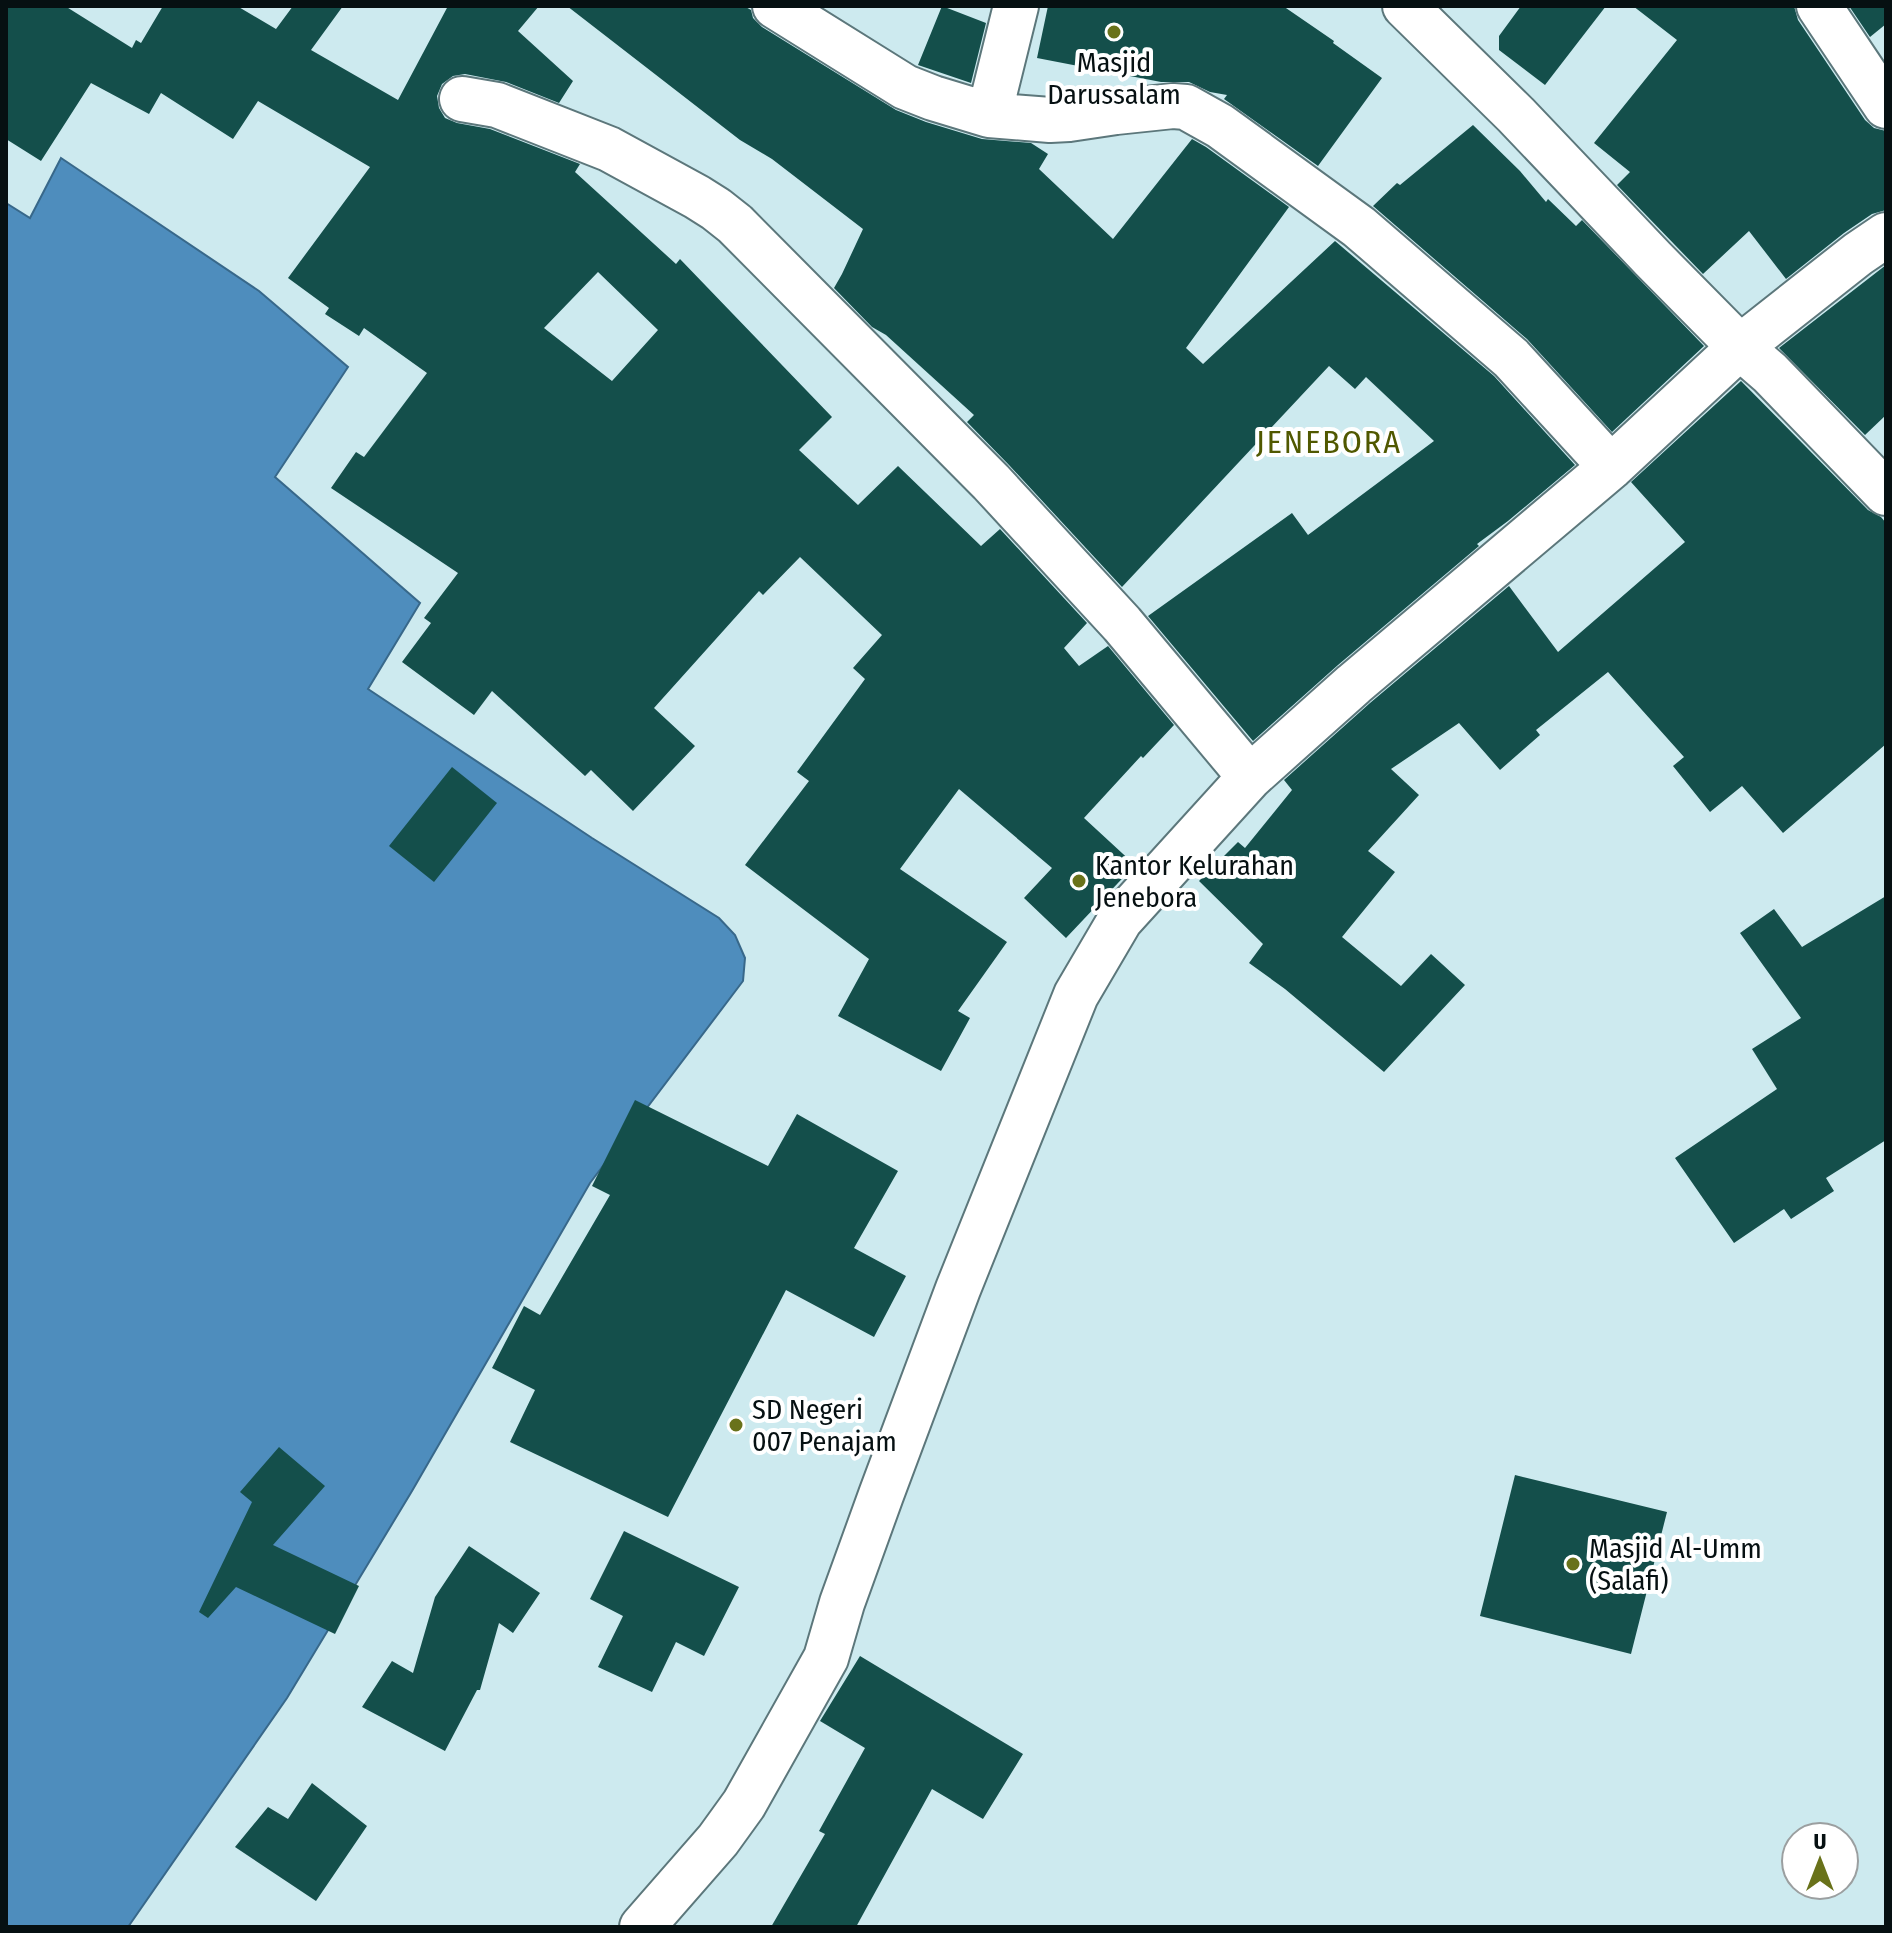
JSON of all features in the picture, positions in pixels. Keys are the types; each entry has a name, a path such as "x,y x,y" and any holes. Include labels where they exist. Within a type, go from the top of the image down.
{"street":[{"path":"775,6 905,87 989,115 1050,120 1173,106 1193,110 1220,126 1359,227 1511,358 1611,467"},
{"path":"989,115 1016,6"},
{"path":"1405,6 1886,493"},
{"path":"1819,6 1886,106"},
{"path":"462,99 497,105 609,149 697,197 735,224 991,482 1122,624 1250,777"},
{"path":"642,1927 718,1840 744,1804 826,1658 842,1603 958,1289 1076,995 1120,920 1250,777 1354,684 1611,467 1740,347 1886,235"}],"water":[{"path":"61,158 259,291 348,367 275,477 420,603 368,689 719,918 735,935 745,958 743,981 590,1183 412,1491 287,1698 128,1927 6,1927 6,203 30,218"}],"building":[{"path":"6,6 65,6 132,48 136,40 141,43 163,6 237,6 276,29 293,6 343,6 311,50 398,100 448,6 539,6 518,31 573,81 559,103 506,82 465,74 453,76 442,84 437,96 445,118 490,129 580,164 575,172 676,264 680,259 832,417 799,450 858,505 898,466 981,546 1000,529 1087,623 1064,648 1079,666 1108,646 1174,725 1084,818 1135,865 1066,938 1024,898 1052,868 959,789 900,869 1007,942 958,1011 970,1018 941,1071 838,1016 869,959 745,865 809,781 797,772 865,679 853,668 882,635 800,557 763,595 759,591 654,708 695,746 633,811 591,770 585,776 492,691 474,715 402,662 431,623 424,618 458,573 331,488 356,452 364,457 427,373 364,328 359,336 325,314 329,308 288,278 370,167 258,101 233,139 161,93 149,114 91,83 41,161 6,139","holes":["598,272 658,330 612,381 544,328"]},
{"path":"567,6 744,6 751,10 753,18 762,27 896,110 982,139 1031,143 1048,154 1039,169 1113,239 1192,139 1289,207 1186,348 1203,364 1335,241 1494,376 1575,465 1477,544 1479,546 1253,741 1148,616 1292,513 1308,535 1434,441 1366,377 1355,389 1329,366 1122,587 967,422 974,415 886,335 872,327 834,288 863,229 772,159 740,140"},
{"path":"942,6 986,23 971,83 918,65"},
{"path":"1048,6 1283,6 1382,78 1318,166 1224,99 1227,95 1210,92 1189,82 1161,82 1037,58"},
{"path":"1521,6 1606,6 1545,85 1499,50 1499,36"},
{"path":"1633,6 1794,6 1798,20 1865,120 1874,128 1886,131 1886,210 1872,214 1844,233 1786,279 1749,231 1703,274 1617,185 1630,172 1594,143 1677,40"},
{"path":"1849,6 1886,6 1886,24 1870,37"},
{"path":"1473,125 1520,171 1546,202 1548,199 1576,226 1582,220 1704,346 1612,432 1527,339 1373,206 1397,183 1400,185"},
{"path":"1886,265 1886,415 1865,435 1779,348"},
{"path":"1741,381 1868,510 1886,523 1886,744 1783,833 1742,786 1710,812 1673,766 1684,757 1608,672 1536,730 1540,735 1500,770 1459,723 1391,769 1419,795 1368,851 1395,872 1342,937 1401,986 1431,954 1465,985 1384,1072 1249,963 1263,944 1199,881 1238,842 1245,848 1292,790 1284,780 1509,586 1558,652 1685,542 1631,482"},
{"path":"452,767 497,803 434,882 389,846"},
{"path":"1886,896 1886,1140 1826,1178 1834,1191 1791,1219 1784,1209 1734,1243 1675,1158 1777,1089 1752,1049 1801,1018 1740,933 1774,909 1802,947"},
{"path":"635,1100 768,1166 797,1114 898,1171 854,1248 906,1276 874,1337 786,1290 668,1517 510,1442 535,1390 492,1368 524,1306 540,1315 610,1195 592,1186"},
{"path":"279,1447 325,1486 273,1545 359,1586 335,1634 236,1587 208,1618 199,1612 252,1502 240,1492"},
{"name":"Masjid Al-Umm (Salafi)","path":"1515,1475 1667,1512 1631,1654 1480,1616"},
{"path":"624,1531 739,1587 704,1656 676,1642 652,1692 598,1667 623,1616 590,1599"},
{"path":"469,1546 540,1593 513,1633 499,1623 480,1690 477,1690 445,1751 362,1707 392,1661 413,1673 435,1597"},
{"path":"860,1656 1023,1754 983,1819 932,1789 856,1927 771,1927 825,1834 819,1831 865,1748 820,1721"},
{"path":"312,1783 367,1826 316,1901 235,1847 268,1807 288,1819"}],"place":[{"name":"Masjid Darussalam","path":"1114,32"},
{"name":"Kantor Kelurahan Jenebora","path":"1079,881"},
{"name":"SD Negeri 007 Penajam","path":"736,1425"},
{"name":"Masjid Al-Umm (Salafi)","path":"1573,1564"}],"district":[{"name":"JENEBORA","path":"1329,442"}]}
